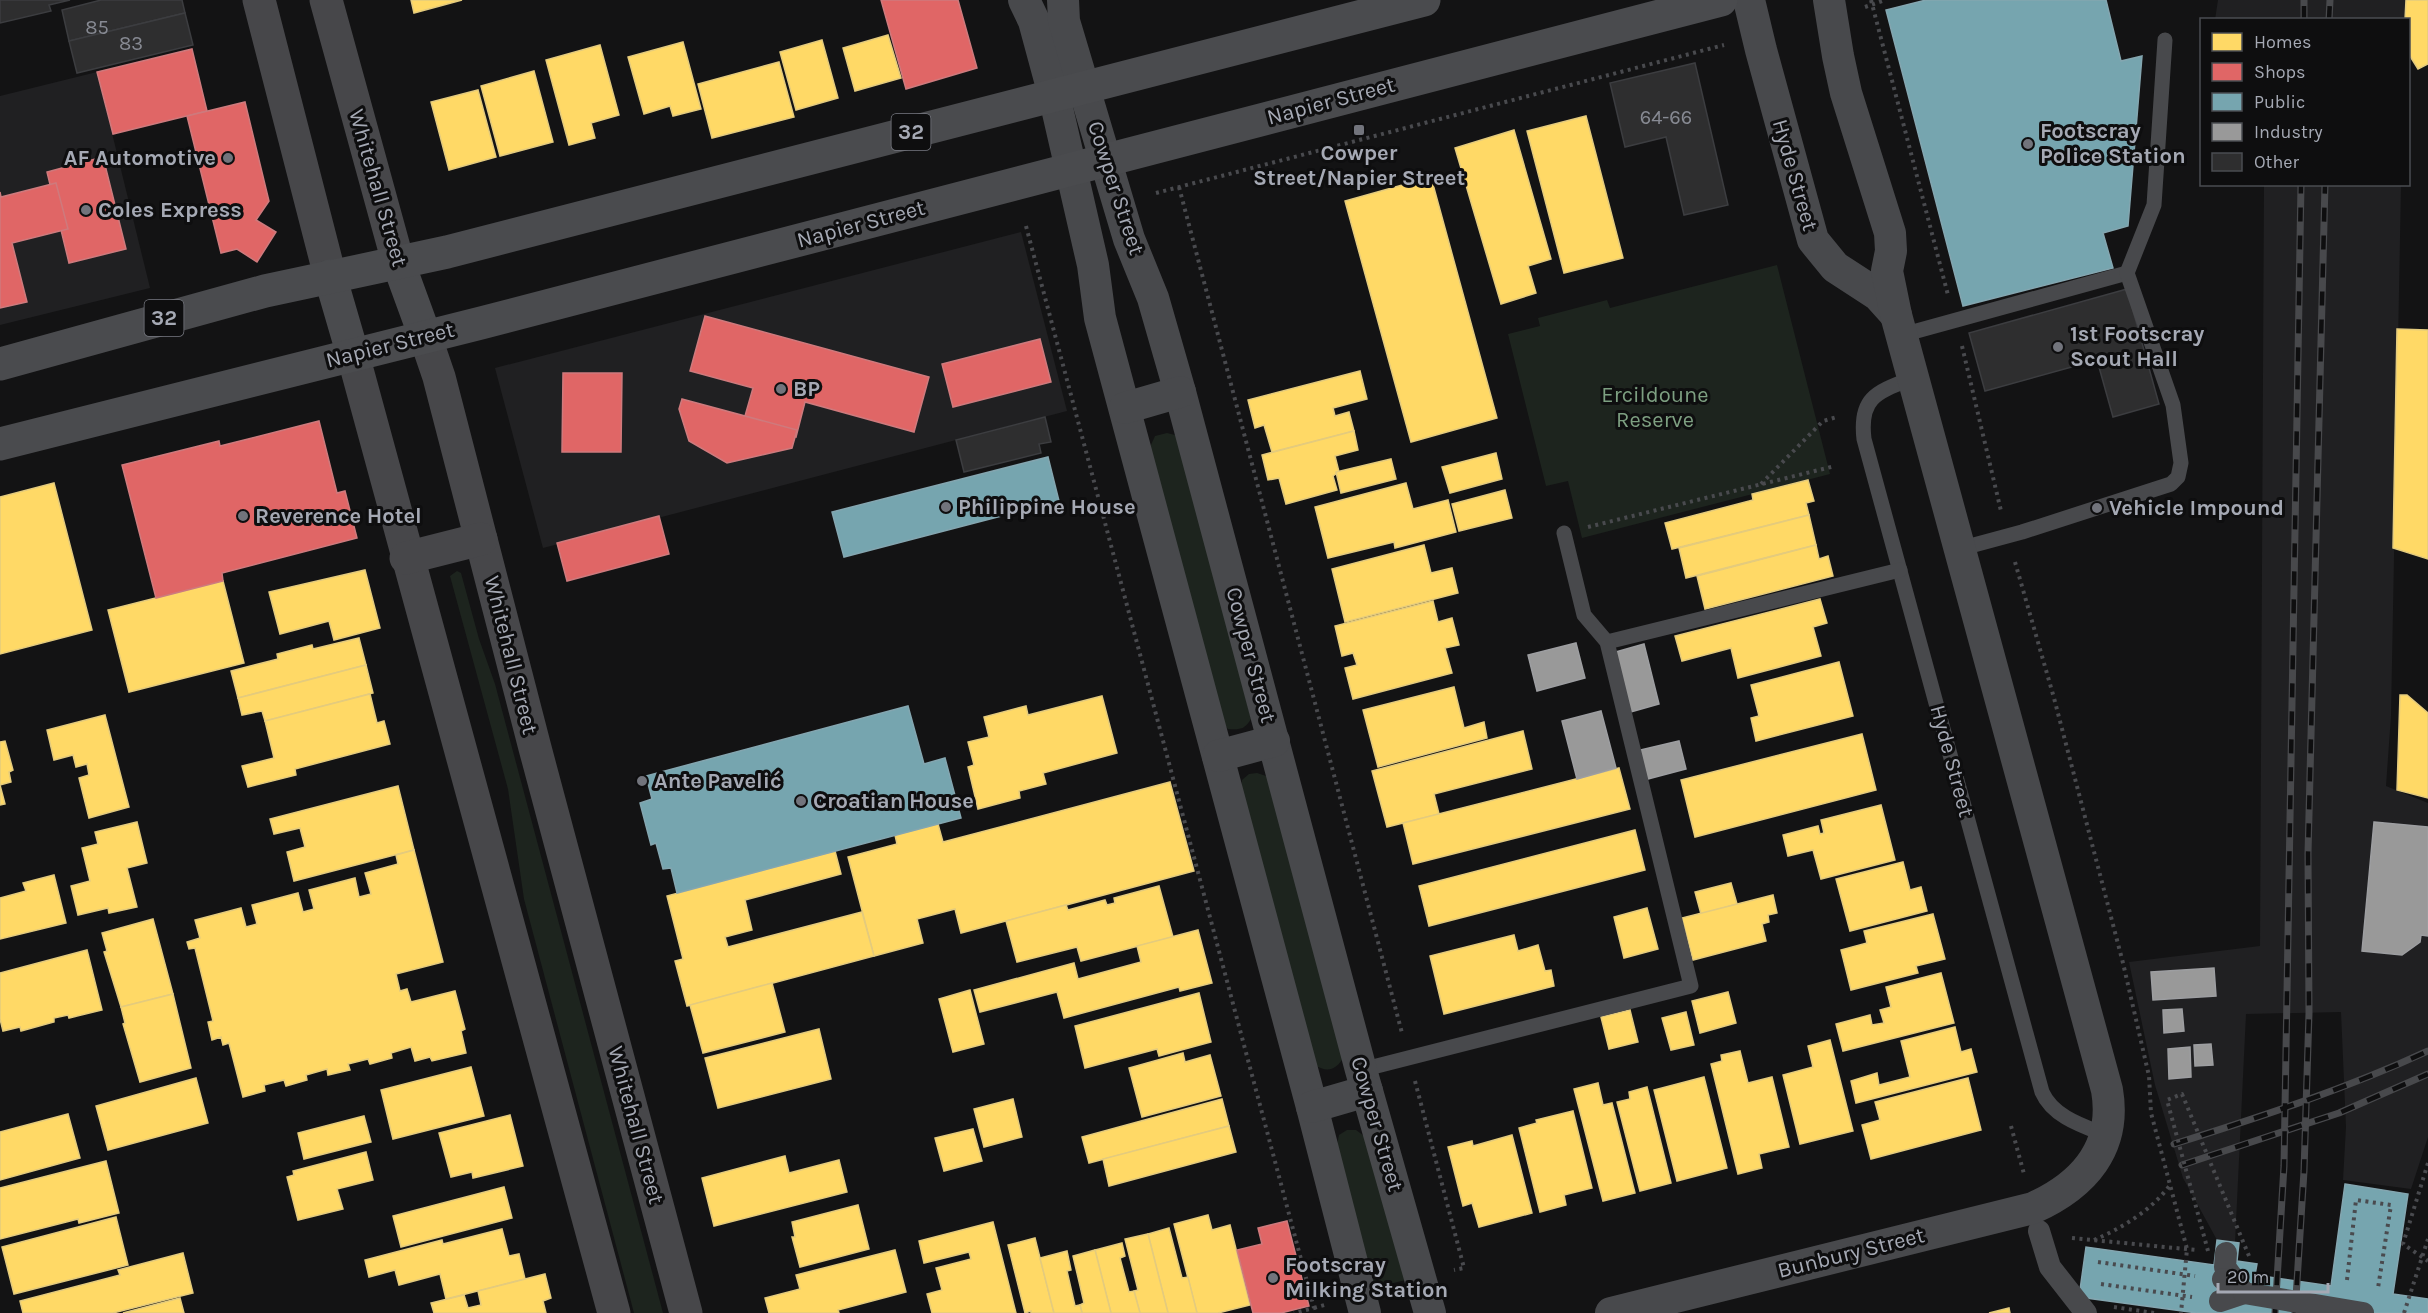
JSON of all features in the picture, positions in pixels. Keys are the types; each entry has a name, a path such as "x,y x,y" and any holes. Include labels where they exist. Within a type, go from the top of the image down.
{"main road":[{"path":"259,0 406,558 614,1313"},
{"name":"Whitehall Street","path":"326,0 398,262 439,377 535,748 686,1313"},
{"name":"32","path":"0,364 105,333 330,276 458,250 1424,0"},
{"name":"Napier Street","path":"0,444 1070,170 1721,0"},
{"path":"406,558 481,538"}],"street":[{"name":"Cowper Street","path":"1024,0 1069,92 1106,160 1129,239 1154,298 1364,1080 1430,1313"},
{"name":"Cowper Street","path":"1063,0 1069,92 1070,170 1093,265 1100,318 1312,1107 1365,1313"},
{"name":"Hyde Street","path":"1749,0 1813,240 1835,267 1882,298 1899,325"},
{"name":"Hyde Street","path":"1842,5 1838,56 1846,93 1890,233 1891,251 1887,272 1899,325 2107,1090 2110,1115 2106,1135 2095,1161 2084,1175"},
{"path":"1125,408 1180,392"},
{"path":"1218,756 1274,741"},
{"path":"1312,1107 1364,1080"},
{"name":"Bunbury Street","path":"1611,1313 2033,1208 2063,1192 2084,1175"},
{"path":"2039,1231 2050,1267 2086,1313"},
{"path":"2217,1252 2244,1293"},
{"path":"2221,1290 2353,1312"}],"lane":[{"path":"1959,549 2171,484 2178,477 2181,463 2173,405 2127,273 2154,205 2165,40"},
{"path":"1899,325 1955,320 2127,273"},
{"path":"1864,410 1873,398 1913,378"},
{"name":"Hyde Street","path":"1864,410 1862,423 1864,439 2042,1092 2048,1102 2063,1115 2106,1135"},
{"path":"1364,1080 1409,1058 1691,986 1607,642 1584,615 1564,533"},
{"path":"1607,642 1900,570"}],"path":[{"path":"1842,5 1885,0"},
{"path":"1872,2 1955,320 2007,536 2054,698 2150,1076 2151,1113 2187,1249 2181,1313"},
{"path":"1156,193 1728,44"},
{"path":"1179,187 1464,1268 1446,1273"},
{"path":"1026,226 1314,1308 1294,1313"},
{"path":"1761,484 1823,421 1864,410"},
{"path":"1564,533 1835,466"},
{"path":"2068,1238 2217,1252 2167,1100 2182,1094 2249,1256"},
{"path":"2011,1126 2024,1177"},
{"path":"2428,1163 2403,1244 2428,1261"},
{"path":"2094,1240 2112,1232 2148,1207 2170,1185"},
{"path":"2353,1312 2356,1200 2391,1205 2377,1292"},
{"path":"2404,1313 2428,1239"},
{"path":"2098,1262 2221,1290"},
{"path":"2095,1284 2221,1290"}],"shaded area":[{"path":"2218,0 2406,0 2405,18 2215,18"},
{"name":"Coles Express","path":"97,72 150,288 0,325 0,96"},
{"path":"2264,186 2401,186 2391,716 2386,786 2428,803 2428,1137 2411,1189 2343,1180 2346,1127 2341,1012 2246,1014 2235,1243 2217,1240 2183,1178 2155,1085 2129,962 2260,946"},
{"name":"BP","path":"1021,232 1067,411 543,548 495,368"}],"green space":[{"name":"Ercildoune Reserve","path":"1777,265 1830,474 1582,538 1568,481 1546,486 1508,334 1540,326 1538,318 1607,300 1610,308"},
{"path":"1167,433 1175,435 1184,454 1251,719 1247,725 1239,729 1228,729 1220,720 1151,459 1151,445 1155,436"},
{"path":"457,571 461,573 479,639 495,684 663,1313 634,1313 524,899 508,789 450,576"},
{"path":"1257,773 1266,776 1274,787 1343,1058 1331,1069 1323,1069 1315,1065 1241,792 1242,780 1249,774"},
{"path":"1347,1130 1356,1130 1364,1136 1406,1280 1372,1288 1337,1145 1339,1135"}],"building: Homes":[{"path":"411,0 462,0 414,13"},
{"path":"2406,0 2428,0 2428,64 2418,69 2410,56 2410,18 2405,18"},
{"path":"888,35 901,78 855,91 843,48"},
{"path":"822,40 838,98 796,110 780,52"},
{"path":"683,42 701,109 673,116 670,106 644,114 628,57"},
{"path":"600,45 619,115 591,123 595,138 569,145 546,60"},
{"path":"779,62 794,117 712,138 698,84"},
{"path":"534,71 553,142 500,156 481,86"},
{"path":"478,90 496,157 449,170 431,102"},
{"path":"1586,116 1623,258 1564,273 1527,131"},
{"path":"1514,130 1551,259 1528,266 1536,293 1501,304 1455,148"},
{"path":"1431,177 1497,418 1411,442 1345,201"},
{"path":"2397,329 2428,330 2428,559 2393,548"},
{"path":"1360,371 1367,399 1333,408 1335,416 1349,412 1354,431 1272,452 1264,425 1255,428 1248,400"},
{"path":"1354,431 1358,450 1335,456 1339,472 1333,476 1337,490 1286,504 1279,478 1268,480 1262,455"},
{"path":"1496,453 1502,479 1450,493 1442,467"},
{"path":"1391,459 1396,479 1341,493 1336,472"},
{"path":"1808,480 1814,501 1806,503 1809,515 1672,549 1665,523 1753,500 1752,494"},
{"path":"54,483 92,630 0,654 0,497"},
{"path":"1406,483 1413,509 1448,500 1456,532 1395,548 1394,542 1328,558 1315,507"},
{"path":"1505,490 1512,518 1459,531 1452,504"},
{"path":"1809,515 1816,545 1686,578 1679,548"},
{"path":"1424,545 1431,573 1452,568 1458,593 1345,622 1332,569"},
{"path":"1816,545 1819,559 1828,556 1833,576 1705,609 1697,576"},
{"path":"365,570 380,628 334,640 329,621 280,634 269,592"},
{"path":"223,581 244,663 129,692 108,610"},
{"path":"1820,599 1827,623 1813,627 1821,656 1738,678 1731,648 1682,661 1675,636"},
{"path":"1433,601 1438,622 1452,618 1459,645 1445,648 1452,673 1353,699 1345,668 1357,665 1353,653 1342,656 1335,626"},
{"path":"359,638 366,665 238,698 231,671 278,659 277,654 312,645 313,649"},
{"path":"1839,662 1853,716 1756,741 1751,718 1759,716 1751,685"},
{"path":"366,665 373,693 265,721 262,711 242,715 238,698"},
{"path":"1454,687 1464,728 1484,722 1487,738 1378,767 1363,710"},
{"path":"370,694 377,723 384,721 390,744 295,769 296,775 248,787 242,766 274,758 265,721"},
{"path":"2400,695 2407,695 2428,713 2428,798 2397,790"},
{"path":"1102,696 1117,753 1043,773 1046,784 1019,791 1020,798 978,809 968,767 974,765 968,742 989,737 984,717 1026,706 1028,715"},
{"path":"105,715 129,807 89,818 79,778 89,775 87,764 76,767 73,755 54,760 47,730"},
{"path":"1523,731 1532,769 1434,794 1439,814 1387,827 1372,771"},
{"path":"1862,734 1876,790 1695,837 1681,780"},
{"path":"5,741 13,770 9,772 11,782 0,785 0,742"},
{"path":"1619,768 1630,809 1413,864 1403,823"},
{"path":"1170,782 1194,871 961,933 955,909 917,919 923,943 874,956 848,857 897,844 895,835 938,824 943,842"},
{"path":"0,785 5,804 0,805"},
{"path":"398,786 414,850 294,881 287,852 305,847 300,828 274,834 270,819"},
{"path":"1881,805 1895,860 1821,879 1813,850 1788,856 1783,835 1818,826 1820,834 1824,833 1821,820"},
{"path":"137,822 147,863 127,868 137,907 109,913 108,908 78,915 71,886 90,881 82,848 98,844 95,832"},
{"path":"1635,830 1645,870 1429,926 1419,886"},
{"path":"414,850 443,962 396,974 400,991 407,989 411,1002 455,991 465,1029 461,1031 466,1053 432,1061 430,1057 415,1061 411,1047 391,1053 392,1058 370,1064 368,1059 348,1064 350,1070 328,1075 327,1069 306,1075 307,1080 286,1086 284,1080 264,1085 265,1091 243,1097 229,1043 223,1045 221,1037 212,1040 208,1022 213,1021 195,948 189,949 187,942 200,938 195,920 241,908 246,927 257,924 252,905 298,893 303,912 314,909 309,890 355,878 359,897 371,894 365,873 398,864 396,855"},
{"path":"835,851 841,874 745,900 752,930 725,937 728,947 862,912 874,956 687,1006 675,961 683,959 667,896"},
{"path":"1903,862 1910,890 1921,887 1927,911 1850,931 1836,879"},
{"path":"54,875 66,923 0,939 0,898 26,891 23,883"},
{"path":"1731,883 1737,904 1701,914 1695,892"},
{"path":"1159,886 1173,937 1081,961 1077,947 1017,962 1006,921 1066,905 1068,910 1105,900 1107,905 1115,903 1114,898"},
{"path":"1773,895 1777,913 1768,915 1769,922 1762,924 1766,941 1693,960 1682,918"},
{"path":"1647,908 1658,949 1624,958 1614,917"},
{"path":"1933,914 1945,959 1916,966 1918,973 1851,990 1841,950 1867,943 1864,931"},
{"path":"153,919 173,994 121,1007 104,952 107,951 102,933"},
{"path":"1198,930 1212,983 1180,991 1179,987 1064,1018 1057,992 980,1012 974,990 1074,963 1078,979 1141,962 1137,946"},
{"path":"1514,935 1518,951 1538,945 1545,971 1551,970 1554,986 1444,1014 1430,956"},
{"path":"87,950 102,1010 69,1018 68,1015 54,1018 54,1022 21,1031 20,1027 3,1031 0,1019 0,973"},
{"path":"1941,973 1954,1023 1843,1051 1836,1024 1870,1015 1872,1025 1884,1023 1880,1010 1891,1007 1886,987"},
{"path":"772,983 785,1032 703,1053 690,1005"},
{"path":"970,990 984,1044 953,1052 939,999"},
{"path":"1728,992 1736,1023 1700,1033 1692,1001"},
{"path":"1199,993 1211,1042 1159,1056 1157,1049 1085,1068 1075,1026"},
{"path":"173,994 191,1068 140,1082 123,1024 125,1023 121,1007"},
{"path":"1630,1010 1638,1042 1609,1049 1601,1017"},
{"path":"1686,1012 1694,1045 1671,1050 1662,1018"},
{"path":"1955,1027 1961,1052 1971,1049 1977,1072 1856,1103 1851,1081 1877,1073 1879,1085 1910,1077 1901,1041"},
{"path":"819,1029 831,1079 718,1108 705,1058"},
{"path":"1830,1040 1853,1131 1800,1144 1783,1075 1813,1067 1808,1046"},
{"path":"1740,1051 1748,1083 1772,1077 1789,1147 1759,1154 1762,1168 1738,1174 1711,1064 1722,1061 1721,1055"},
{"path":"1183,1053 1185,1062 1210,1055 1221,1096 1142,1117 1129,1068"},
{"path":"471,1067 484,1116 393,1139 381,1090"},
{"path":"1704,1077 1727,1168 1677,1181 1654,1090"},
{"path":"196,1078 208,1123 108,1150 96,1106"},
{"path":"1968,1078 1981,1130 1871,1159 1862,1125 1880,1120 1875,1102"},
{"path":"1598,1083 1603,1105 1612,1103 1635,1193 1603,1201 1574,1089"},
{"path":"1647,1087 1671,1183 1640,1191 1617,1102 1630,1099 1629,1092"},
{"path":"1013,1099 1022,1137 984,1147 974,1109"},
{"path":"1222,1099 1229,1126 1089,1163 1082,1137"},
{"path":"1573,1111 1592,1188 1564,1195 1566,1205 1540,1212 1519,1128 1537,1123 1536,1120"},
{"path":"68,1114 80,1158 0,1180 0,1132"},
{"path":"510,1115 523,1166 473,1178 472,1172 451,1177 439,1133"},
{"path":"364,1116 371,1142 304,1159 298,1133"},
{"path":"1229,1126 1236,1152 1109,1186 1103,1159"},
{"path":"973,1129 982,1161 944,1171 935,1138"},
{"path":"1512,1135 1532,1213 1479,1227 1472,1203 1463,1206 1448,1147 1472,1141 1473,1146"},
{"path":"366,1152 373,1180 337,1189 343,1209 298,1220 287,1177 294,1175 293,1171"},
{"path":"785,1156 789,1173 839,1160 847,1192 714,1226 702,1178"},
{"path":"106,1161 119,1213 79,1223 78,1219 0,1239 0,1188"},
{"path":"504,1187 512,1218 401,1247 393,1216"},
{"path":"858,1205 869,1249 800,1267 792,1237 795,1237 792,1222"},
{"path":"1208,1215 1212,1230 1230,1225 1250,1305 1218,1313 1197,1313 1174,1224"},
{"path":"116,1217 128,1265 14,1294 2,1247"},
{"path":"993,1222 1016,1313 932,1313 927,1294 942,1290 936,1268 971,1259 969,1252 924,1263 919,1241"},
{"path":"1169,1228 1182,1278 1188,1277 1197,1313 1168,1313 1148,1234"},
{"path":"502,1229 509,1256 519,1254 525,1279 446,1299 440,1274 399,1285 395,1270 369,1277 365,1260 442,1240 443,1244"},
{"path":"1148,1234 1168,1313 1140,1313 1134,1291 1138,1290 1125,1239"},
{"path":"1035,1238 1054,1313 1031,1313 1031,1311 1025,1313 1008,1245"},
{"path":"1122,1243 1125,1256 1120,1258 1129,1292 1134,1291 1140,1313 1111,1313 1095,1250"},
{"path":"895,1250 906,1292 838,1310 839,1313 769,1313 765,1298 800,1289 796,1275"},
{"path":"1095,1250 1111,1313 1082,1313 1080,1305 1084,1303 1073,1256"},
{"path":"1067,1251 1071,1270 1067,1271 1075,1306 1080,1305 1082,1313 1054,1313 1040,1258"},
{"path":"183,1253 193,1293 113,1313 23,1313 20,1301 120,1275 118,1270"},
{"path":"545,1274 551,1298 543,1301 546,1313 434,1313 431,1303 464,1295 468,1308 481,1305 478,1291"},
{"path":"180,1298 184,1313 123,1313"},
{"path":"2009,1308 2010,1313 1989,1313"}],"building: Shops":[{"path":"881,0 958,0 977,68 906,89"},
{"path":"192,49 207,111 113,134 97,72"},
{"name":"AF Automotive","path":"245,102 269,201 256,220 276,232 257,262 237,249 221,253 187,116"},
{"name":"Coles Express","path":"103,157 126,249 69,263 47,172"},
{"path":"56,183 68,229 12,243 27,302 0,308 0,192 1,197"},
{"path":"705,316 929,377 914,432 805,402 796,437 743,423 753,388 690,371"},
{"path":"1040,339 1051,382 953,407 942,364"},
{"path":"563,373 622,373 621,452 562,452"},
{"path":"682,399 797,430 792,448 727,463 689,441 679,409"},
{"name":"Reverence Hotel","path":"319,421 337,493 345,491 357,538 222,573 223,581 156,598 122,465 219,441 220,446"},
{"path":"659,516 669,554 567,581 557,543"},
{"name":"Footscray Milking Station","path":"1287,1221 1309,1306 1281,1313 1253,1313 1237,1250 1262,1244 1258,1228"}],"building: Public":[{"name":"Footscray Police Station","path":"1926,0 2106,0 2121,61 2142,56 2128,226 2103,233 2113,268 1963,306 1886,10"},
{"name":"Philippine House","path":"1048,457 1059,501 844,557 832,512"},
{"name":"Croatian House","path":"908,706 924,764 945,758 961,818 677,893 671,868 663,869 656,843 651,845 640,803 652,799 646,776"},
{"path":"2345,1184 2408,1194 2393,1294 2428,1299 2428,1313 2197,1313 2079,1297 2086,1247 2214,1265 2217,1240 2239,1243 2237,1261 2257,1264 2255,1275 2331,1286"}],"building: Industry":[{"path":"1576,643 1585,678 1537,691 1528,655"},
{"path":"1644,644 1659,704 1627,713 1612,653"},
{"path":"1601,711 1616,768 1577,779 1562,721"},
{"path":"1679,741 1686,769 1644,780 1636,751"},
{"path":"2374,822 2428,827 2428,936 2421,935 2420,942 2402,955 2362,951"},
{"path":"2214,968 2216,996 2153,1000 2151,972"},
{"path":"2182,1009 2184,1031 2164,1033 2163,1010"},
{"path":"2211,1044 2213,1065 2195,1066 2194,1045"},
{"path":"2190,1047 2191,1077 2169,1079 2168,1049"}],"building: Other":[{"path":"0,0 70,0 49,5 51,11 0,23"},
{"path":"101,0 182,0 185,13 69,41 62,10"},
{"path":"185,13 193,45 77,73 69,41"},
{"path":"1695,63 1728,205 1684,215 1666,137 1625,147 1610,83"},
{"name":"1st Footscray Scout Hall","path":"2127,289 2159,404 2113,417 2097,360 1985,391 1969,333"},
{"path":"1045,417 1051,442 1039,444 1041,453 964,472 956,440"}],"railway":[{"path":"2304,0 2304,18"},
{"path":"2329,18 2330,0"},
{"path":"2275,1313 2284,1166 2301,186"},
{"path":"2295,1313 2304,1171 2309,1013 2308,854 2325,186"},
{"path":"2174,1144 2334,1090 2428,1051"},
{"path":"2182,1165 2339,1113 2428,1074"}],"place":[{"name":"Cowper Street/Napier Street","path":"1359,130"},
{"name":"Footscray Police Station","path":"2028,144"},
{"name":"AF Automotive","path":"228,158"},
{"name":"Coles Express","path":"86,210"},
{"name":"1st Footscray Scout Hall","path":"2058,347"},
{"name":"BP","path":"781,389"},
{"name":"Philippine House","path":"946,507"},
{"name":"Vehicle Impound","path":"2097,508"},
{"name":"Reverence Hotel","path":"243,516"},
{"name":"Ante Pavelić","path":"642,781"},
{"name":"Croatian House","path":"801,801"},
{"name":"Footscray Milking Station","path":"1273,1278"}]}
